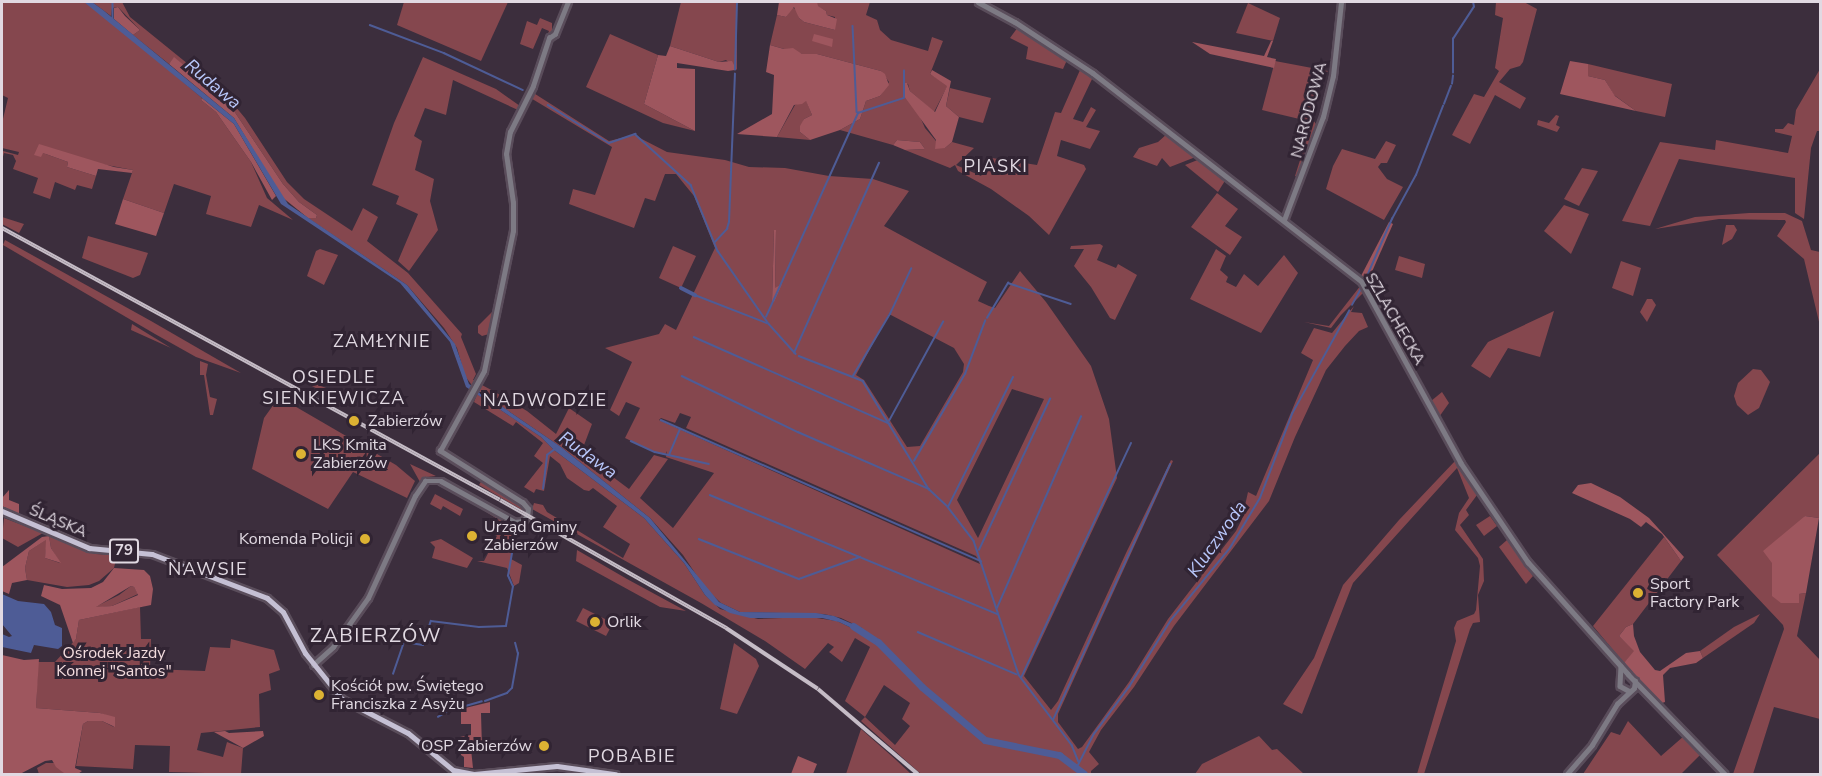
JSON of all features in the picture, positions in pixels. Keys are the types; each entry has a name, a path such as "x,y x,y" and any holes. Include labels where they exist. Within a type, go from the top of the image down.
{"main road":[{"name":"ŚLĄSKA","path":"2,511 89,548 152,554 263,596 283,612 313,664"},
{"name":"79","path":"313,664 342,699 408,733 446,766 458,772 474,774 556,766 615,774"}],"street":[{"path":"313,664 333,647 368,598 420,486 426,481 441,481 515,522 523,521 527,516 527,508 523,503 440,451 480,382 513,231 513,203 506,154 512,127 532,86 549,38 555,34 568,2"},
{"name":"SZLACHECKA","path":"978,2 1015,22 1093,73 1362,282 1479,493 1545,584 1725,774"},
{"name":"NARODOWA","path":"1284,220 1319,129 1329,92 1341,2"},
{"path":"1617,704 1621,666"},
{"path":"1568,774 1592,745 1617,704 1631,690 1633,679 1626,676 1620,679"},
{"path":"1620,688 1644,690"}],"green space":[{"path":"2,2 84,2 95,8 216,112 251,162 267,198 293,220 259,205 251,227 206,214 211,196 174,184 164,213 123,199 133,170 43,153 68,162 67,167 96,176 92,189 77,185 75,190 55,182 50,199 33,193 38,178 13,169 16,161 13,155 4,153 2,160 3,151 18,155 19,152 2,148 2,123 8,98 2,95"},
{"path":"92,2 122,2 130,17 225,94 245,118 287,182 304,199 352,231 363,208 378,217 367,241 408,273 462,334 461,337 476,374 473,380 478,380 474,388 465,376 457,348 444,328 407,285 308,218 316,218 317,215 299,202 283,184 228,102 174,58 169,64 133,35 140,30 118,7 112,8 111,16"},
{"path":"404,2 508,2 481,61 397,25"},
{"path":"681,2 737,2 737,70 726,60 719,62 670,46"},
{"path":"817,2 870,2 866,15 877,20 880,30 891,40 928,51 932,37 943,41 930,74 948,85 934,112 910,91 908,84 905,83 925,128 945,148 952,142 974,148 956,165 981,176 992,158 1037,165 1055,112 1061,113 1080,70 1093,77 1073,119 1083,122 1091,107 1096,110 1086,127 1100,131 1090,149 1061,140 1057,156 1084,165 1086,169 1049,235 1029,216 991,189 958,171 955,165 950,168 905,150 925,149 920,142 897,140 893,145 840,130 860,119 866,101 880,96 889,82 881,71 817,54 802,54 770,45 777,15 786,17 792,7 798,11 799,18 804,22 835,30 835,17 827,15 826,11 817,6"},
{"path":"1496,2 1524,2 1537,9 1523,62 1520,66 1510,69 1499,82 1526,98 1520,109 1495,95 1470,144 1452,135 1474,94 1484,97 1499,71 1495,68 1503,18 1495,15"},
{"path":"1248,3 1280,18 1273,41 1236,33"},
{"path":"540,18 552,23 552,33 543,55 540,54 549,31 542,28 533,49 520,44 527,21 537,25"},
{"path":"1018,27 1067,60 1063,69 1026,59 1028,47 1010,38"},
{"path":"610,34 658,55 644,104 695,131 663,123 586,87"},
{"path":"423,57 496,89 520,106 518,110 453,80 446,115 425,108 414,136 422,141 415,170 434,179 430,201 438,230 409,271 398,261 418,214 396,204 399,196 372,185 394,123"},
{"path":"1275,61 1328,71 1321,78 1311,117 1318,127 1299,177 1295,176 1312,122 1262,110"},
{"path":"1588,64 1672,84 1665,117 1636,111 1614,95 1605,80 1588,76"},
{"path":"1820,69 1820,131 1817,131 1811,148 1804,219 1795,213 1795,178 1679,159 1650,226 1622,221 1660,142 1715,150 1716,140 1788,153 1792,136 1775,132 1775,129 1783,129 1788,123 1794,125 1796,110"},
{"path":"950,88 991,98 983,123 959,117 946,106"},
{"path":"532,92 609,141 634,135 667,152 725,160 749,167 785,168 829,176 873,179 909,191 884,226 987,282 978,301 989,306 995,308 1020,271 1046,302 1091,366 1109,419 1117,478 1024,676 1051,710 1058,701 1126,553 1171,460 1173,461 1058,714 1058,722 1078,749 1082,747 1129,682 1168,619 1236,531 1242,519 1248,492 1256,496 1313,360 1301,353 1314,328 1332,333 1354,306 1351,312 1362,313 1368,327 1359,331 1326,370 1269,501 1174,626 1134,687 1101,730 1089,752 1099,764 1091,771 1091,774 921,774 861,721 865,717 845,701 870,647 855,638 842,662 829,652 834,647 828,643 805,669 765,641 701,603 532,509 534,503 543,505 547,512 623,558 630,544 603,527 617,506 593,488 589,491 584,490 567,478 560,464 550,456 544,491 536,489 534,493 524,487 543,463 534,456 543,443 516,422 513,426 474,402 477,394 541,437 554,450 644,518 684,563 705,595 720,609 758,619 810,617 837,621 860,632 862,628 841,618 824,614 740,612 721,603 705,588 683,555 650,518 561,447 479,391 482,385 495,392 527,411 556,434 569,408 592,424 581,453 629,489 654,455 668,459 640,498 673,528 714,473 666,457 667,451 665,455 654,452 625,438 640,408 626,402 619,416 610,410 632,362 605,348 659,334 665,324 676,330 715,248 694,196 676,174 665,174 655,201 645,198 634,228 569,204 573,189 595,195 612,147 529,97","holes":["774,230 776,230 775,288 777,289 772,302","889,314 954,348 964,364 963,372 920,446 907,447 864,380 856,375","1012,389 1044,399 978,538 957,500","680,413 691,417 686,428 976,556 980,564 659,420 661,418 675,423","884,685 910,703 902,719 910,726 895,745 865,717"]},
{"path":"806,100 812,115 804,119 800,132 810,140 777,137 795,105"},
{"path":"1556,115 1559,116 1556,125 1560,127 1557,132 1537,125 1538,120 1549,123"},
{"path":"1168,133 1195,155 1193,158 1170,167 1162,158 1157,166 1133,157 1139,148 1158,142"},
{"path":"1386,141 1396,145 1387,163 1381,163 1378,167 1387,179 1403,187 1384,220 1326,189 1333,166 1342,149 1375,159"},
{"path":"1200,159 1226,179 1218,192 1185,165"},
{"path":"1582,168 1598,171 1579,206 1564,199"},
{"path":"1217,193 1238,209 1225,226 1242,237 1230,255 1191,227"},
{"path":"1564,205 1589,214 1571,254 1544,231"},
{"path":"1785,213 1802,221 1811,250 1820,252 1820,326 1804,259 1777,236 1785,220 1719,219 1655,229 1695,217"},
{"path":"2,217 24,224 19,233 2,224"},
{"path":"1726,225 1734,225 1737,230 1732,239 1722,245"},
{"path":"88,236 148,253 140,275 133,278 82,258"},
{"path":"5,240 241,373 196,357 155,334 3,245"},
{"path":"1100,244 1103,246 1097,260 1116,268 1118,264 1137,275 1115,320 1110,318 1091,287 1074,266 1084,249 1070,249 1071,246"},
{"path":"673,246 696,256 681,288 659,278"},
{"path":"320,249 338,255 324,285 307,276 316,251"},
{"path":"1216,249 1226,256 1220,270 1228,277 1226,282 1236,287 1244,274 1258,286 1284,255 1298,273 1261,333 1190,299"},
{"path":"1399,256 1425,264 1422,278 1395,270"},
{"path":"1621,261 1641,268 1633,296 1612,288"},
{"path":"1361,285 1365,291 1331,328 1304,322 1329,326"},
{"path":"1647,299 1652,299 1656,305 1647,322 1640,312"},
{"path":"1554,311 1540,357 1508,348 1490,378 1471,366 1488,342"},
{"path":"492,312 489,334 482,336 478,333 478,326"},
{"path":"132,324 171,348 131,330"},
{"path":"200,361 208,364 206,375 210,397 217,399 213,415 210,415 204,375 200,375"},
{"path":"1753,369 1761,370 1770,382 1759,408 1748,415 1737,405 1734,396 1738,383"},
{"path":"305,380 342,394 339,400 304,382"},
{"path":"1442,392 1449,403 1439,417 1431,401"},
{"path":"279,397 396,465 415,481 407,498 353,472 328,509 252,469 264,418"},
{"path":"1820,453 1819,518 1805,516 1772,563 1799,602 1799,594 1806,593 1797,636 1820,660 1820,719 1774,707 1753,774 1733,774 1784,629 1783,625 1717,555"},
{"path":"1455,461 1477,495 1466,510 1469,515 1460,525 1483,559 1484,581 1478,595 1480,622 1473,623 1470,629 1424,774 1417,774 1456,641 1454,628 1457,621 1474,614 1476,610 1480,566 1478,558 1455,530 1459,513 1469,498 1457,468 1353,583 1302,714 1283,704 1314,658 1343,585 1399,520"},
{"path":"410,464 436,476 427,477 420,482"},
{"path":"482,480 513,499 524,511 479,485"},
{"path":"435,494 463,509 460,516 443,506 441,510 430,504"},
{"path":"471,500 505,521 512,529 515,538 511,559 522,565 519,583 514,586 507,568 477,561 484,561 497,536 492,531 499,520 469,501"},
{"path":"1490,516 1497,526 1484,536 1476,525"},
{"path":"4,518 43,533 18,547 2,538"},
{"path":"49,536 95,554 117,555 114,568 99,581 89,585 67,587 27,580 25,568 29,551 47,539 45,558 60,563 51,548"},
{"name":"Sport Factory Park","path":"1664,537 1681,561 1633,624 1626,627 1619,636 1635,651 1624,663 1593,626"},
{"path":"441,539 473,558 467,568 432,558 435,547 430,542"},
{"path":"1507,540 1533,576 1526,584 1499,547"},
{"path":"577,550 686,611 660,607 576,561"},
{"path":"131,586 138,594 112,606 93,608 119,595"},
{"name":"Ośrodek Jazdy Konnej \"Santos\"","path":"140,607 141,639 151,639 150,669 205,671 210,647 230,648 231,639 274,650 280,670 269,674 271,690 259,694 260,727 201,733 197,750 223,757 227,742 243,748 241,774 169,772 170,746 135,745 133,769 76,766 83,724 88,721 102,721 114,727 105,715 100,713 36,708 38,662 55,662 76,639 79,620"},
{"name":"Orlik","path":"583,608 613,623 606,636 576,621"},
{"path":"1760,614 1754,623 1703,658 1700,651 1734,627"},
{"path":"734,643 756,659 759,666 737,714 720,709"},
{"path":"1628,721 1661,756 1684,736 1701,754 1681,774 1583,774 1611,732 1620,735"},
{"path":"861,729 895,759 911,774 846,774"},
{"path":"1259,736 1272,750 1277,749 1304,774 1195,774 1202,764"},
{"path":"46,763 54,763 65,774 39,774 37,768"}],"shaded area":[{"path":"779,2 817,2 827,15 837,19 835,30 804,22 799,18 794,7 786,17 777,15"},
{"path":"118,7 140,30 133,35 114,19 114,8"},
{"path":"814,34 833,39 832,47 812,41"},
{"path":"1273,41 1267,57 1276,59 1274,68 1210,54 1192,42 1264,56"},
{"path":"770,45 784,49 793,48 802,54 817,54 881,71 885,74 889,85 880,96 866,101 860,119 840,130 810,140 800,132 804,119 812,115 806,101 794,105 777,137 737,134 772,114 774,75 766,72"},
{"path":"670,46 719,62 732,61 735,67 735,70 728,71 677,63 677,68 695,69 695,131 644,104 658,55 666,56"},
{"path":"174,57 228,102 283,184 299,202 317,215 316,218 308,218 282,197 234,118 169,64"},
{"path":"1570,61 1588,64 1588,76 1605,80 1615,96 1636,111 1560,94"},
{"path":"932,70 951,81 946,106 959,117 952,142 945,148 935,149 936,140 904,96 905,83 907,83 910,91 935,112 947,86 930,74"},
{"path":"202,98 234,124 276,196 272,200 251,162 216,112 201,100"},
{"path":"897,140 920,142 925,149 905,150 893,145"},
{"path":"39,144 114,167 133,170 132,173 98,169 96,176 67,167 68,162 43,153 41,157 34,155"},
{"path":"123,199 164,213 156,236 115,224"},
{"path":"1389,222 1393,224 1367,283 1361,276"},
{"path":"774,230 776,230 775,288 782,284 772,302"},
{"path":"1591,483 1620,497 1649,518 1684,557 1681,561 1662,534 1646,522 1641,527 1630,519 1572,493 1578,485"},
{"path":"9,490 9,500 19,504 19,514 2,506 2,498"},
{"path":"1805,516 1819,518 1806,593 1799,594 1799,603 1781,603 1772,596 1772,563 1763,551"},
{"path":"49,536 51,548 61,563 45,558 46,540 29,551 25,568 27,580 12,583 9,594 2,591 2,567 42,537"},
{"path":"114,568 144,570 150,576 153,589 151,605 79,620 76,639 73,643 60,605 41,596 44,585 62,589 91,588 103,582","holes":["131,586 138,595 112,606 96,607"]},
{"path":"1633,624 1634,636 1640,652 1655,670 1660,671 1686,653 1700,651 1703,658 1696,663 1670,668 1663,675 1665,702 1662,703 1623,664 1634,651 1619,636 1626,627"},
{"path":"2,655 24,660 39,659 36,708 100,713 115,717 115,727 102,721 88,721 83,724 75,768 82,771 78,774 65,774 56,767 52,760 45,761 20,774 2,774"},
{"path":"490,702 490,713 481,713 482,748 471,749 473,768 464,767 460,737 471,735 471,724 461,724 461,709"},
{"path":"263,731 264,736 243,748 214,732 229,733"},
{"path":"798,756 817,764 813,774 791,774"}],"water":[{"path":"84,2 92,2 103,10 234,118 288,204 407,285 455,344 469,384 561,447 650,518 719,602 740,612 816,613 834,616 862,628 860,632 839,622 822,618 750,618 730,613 715,605 705,595 684,563 644,518 554,450 541,437 466,387 450,342 400,283 281,204 234,124"},
{"path":"2,594 18,601 44,604 51,612 55,625 62,628 62,646 58,649 34,645 31,653 2,647 2,634 12,636 2,624"}],"waterway":[{"path":"113,2 113,19"},
{"path":"735,70 737,2"},
{"name":"Kluczwoda","path":"1453,73 1453,39 1474,7 1473,2"},
{"path":"370,25 444,53 523,90"},
{"path":"853,26 857,112"},
{"path":"766,317 858,113 904,98 904,71"},
{"path":"715,242 727,229 729,222 735,74"},
{"name":"Kluczwoda","path":"1452,84 1453,76"},
{"name":"Kluczwoda","path":"1444,104 1451,86"},
{"path":"548,105 609,143 635,134 691,185 718,251 769,324 796,354"},
{"name":"Kluczwoda","path":"1364,283 1392,219 1416,175 1443,106"},
{"path":"794,353 879,163"},
{"path":"853,376 890,314 911,269"},
{"path":"987,318 1008,283 1071,304"},
{"name":"Kluczwoda","path":"1352,305 1362,287"},
{"path":"681,288 695,295"},
{"path":"695,295 767,323"},
{"name":"Kluczwoda","path":"1077,767 1094,734 1129,687 1171,620 1230,548 1260,498 1292,414 1349,311"},
{"path":"914,461 965,374 985,321"},
{"path":"889,421 943,322"},
{"path":"694,337 890,424"},
{"path":"799,356 863,381 929,489 948,507 974,541 1019,675 1072,745 1079,762"},
{"path":"682,376 798,432 929,489"},
{"path":"948,507 1013,377"},
{"path":"979,550 1050,399"},
{"path":"997,608 1081,417"},
{"path":"661,420 981,561"},
{"path":"669,455 680,429"},
{"path":"631,441 655,452 709,464"},
{"path":"1021,678 1131,443"},
{"path":"543,489 547,455 555,449"},
{"path":"1053,720 1170,465"},
{"path":"710,495 997,614"},
{"path":"393,674 404,642 423,645 431,621 479,627 506,626 513,587 508,576 515,537"},
{"path":"699,539 799,579 860,557"},
{"name":"Rudawa","path":"853,626 878,642 922,687 985,740 1059,755 1084,774"},
{"path":"918,632 1016,674"},
{"path":"485,701 507,693 512,688 518,654 515,643"},
{"path":"438,717 448,711 482,701"}],"railway":[{"path":"2,228 500,500 726,628 818,689 918,774"}],"place":[{"name":"Zabierzów","path":"354,421"},
{"name":"LKS Kmita Zabierzów","path":"301,454"},
{"name":"Urząd Gminy Zabierzów","path":"472,536"},
{"name":"Komenda Policji","path":"365,539"},
{"name":"Sport Factory Park","path":"1638,593"},
{"name":"Orlik","path":"595,622"},
{"name":"Kościół pw. Świętego Franciszka z Asyżu","path":"319,695"},
{"name":"OSP Zabierzów","path":"544,746"}],"district":[{"name":"PIASKI","path":"996,166"},
{"name":"ZAMŁYNIE","path":"382,341"},
{"name":"OSIEDLE SIENKIEWICZA","path":"334,388"},
{"name":"NADWODZIE","path":"545,400"},
{"name":"NAWSIE","path":"208,569"},
{"name":"ZABIERZÓW","path":"376,635"},
{"name":"POBABIE","path":"632,756"}]}
